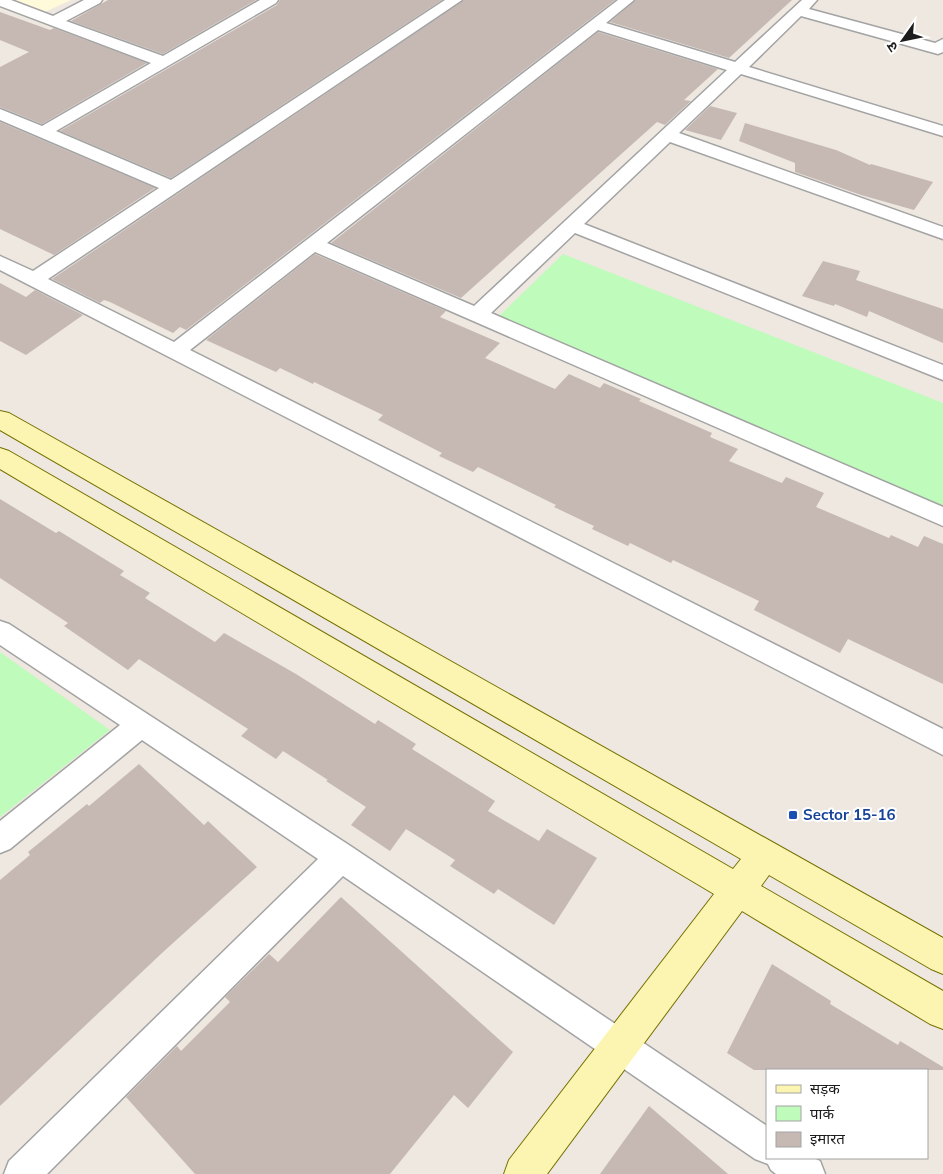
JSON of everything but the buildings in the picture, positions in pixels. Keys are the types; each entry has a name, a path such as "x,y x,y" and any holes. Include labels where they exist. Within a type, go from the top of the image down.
{"street":[{"path":"54,21 95,0"},
{"path":"43,132 271,0"},
{"path":"34,279 455,0"},
{"path":"176,352 627,0"},
{"path":"0,1 164,62"},
{"path":"477,315 804,5 941,48"},
{"path":"596,24 943,131"},
{"path":"0,114 172,187"},
{"path":"667,135 943,233"},
{"path":"571,226 943,373"},
{"path":"313,244 943,517"},
{"path":"0,262 943,743"},
{"path":"0,419 943,957"},
{"path":"0,457 943,1011"},
{"path":"0,631 341,857 766,1146"},
{"path":"0,839 140,725"},
{"path":"523,1174 764,855"},
{"path":"22,1174 341,857"},
{"path":"784,1159 807,1174"}],"shaded area":[{"path":"15,0 71,0 45,12"}],"green space":[{"path":"563,254 943,403 943,511 496,319"},
{"path":"0,652 110,730 0,817"}],"place":[{"name":"Sector 15-16","path":"793,815"}]}
